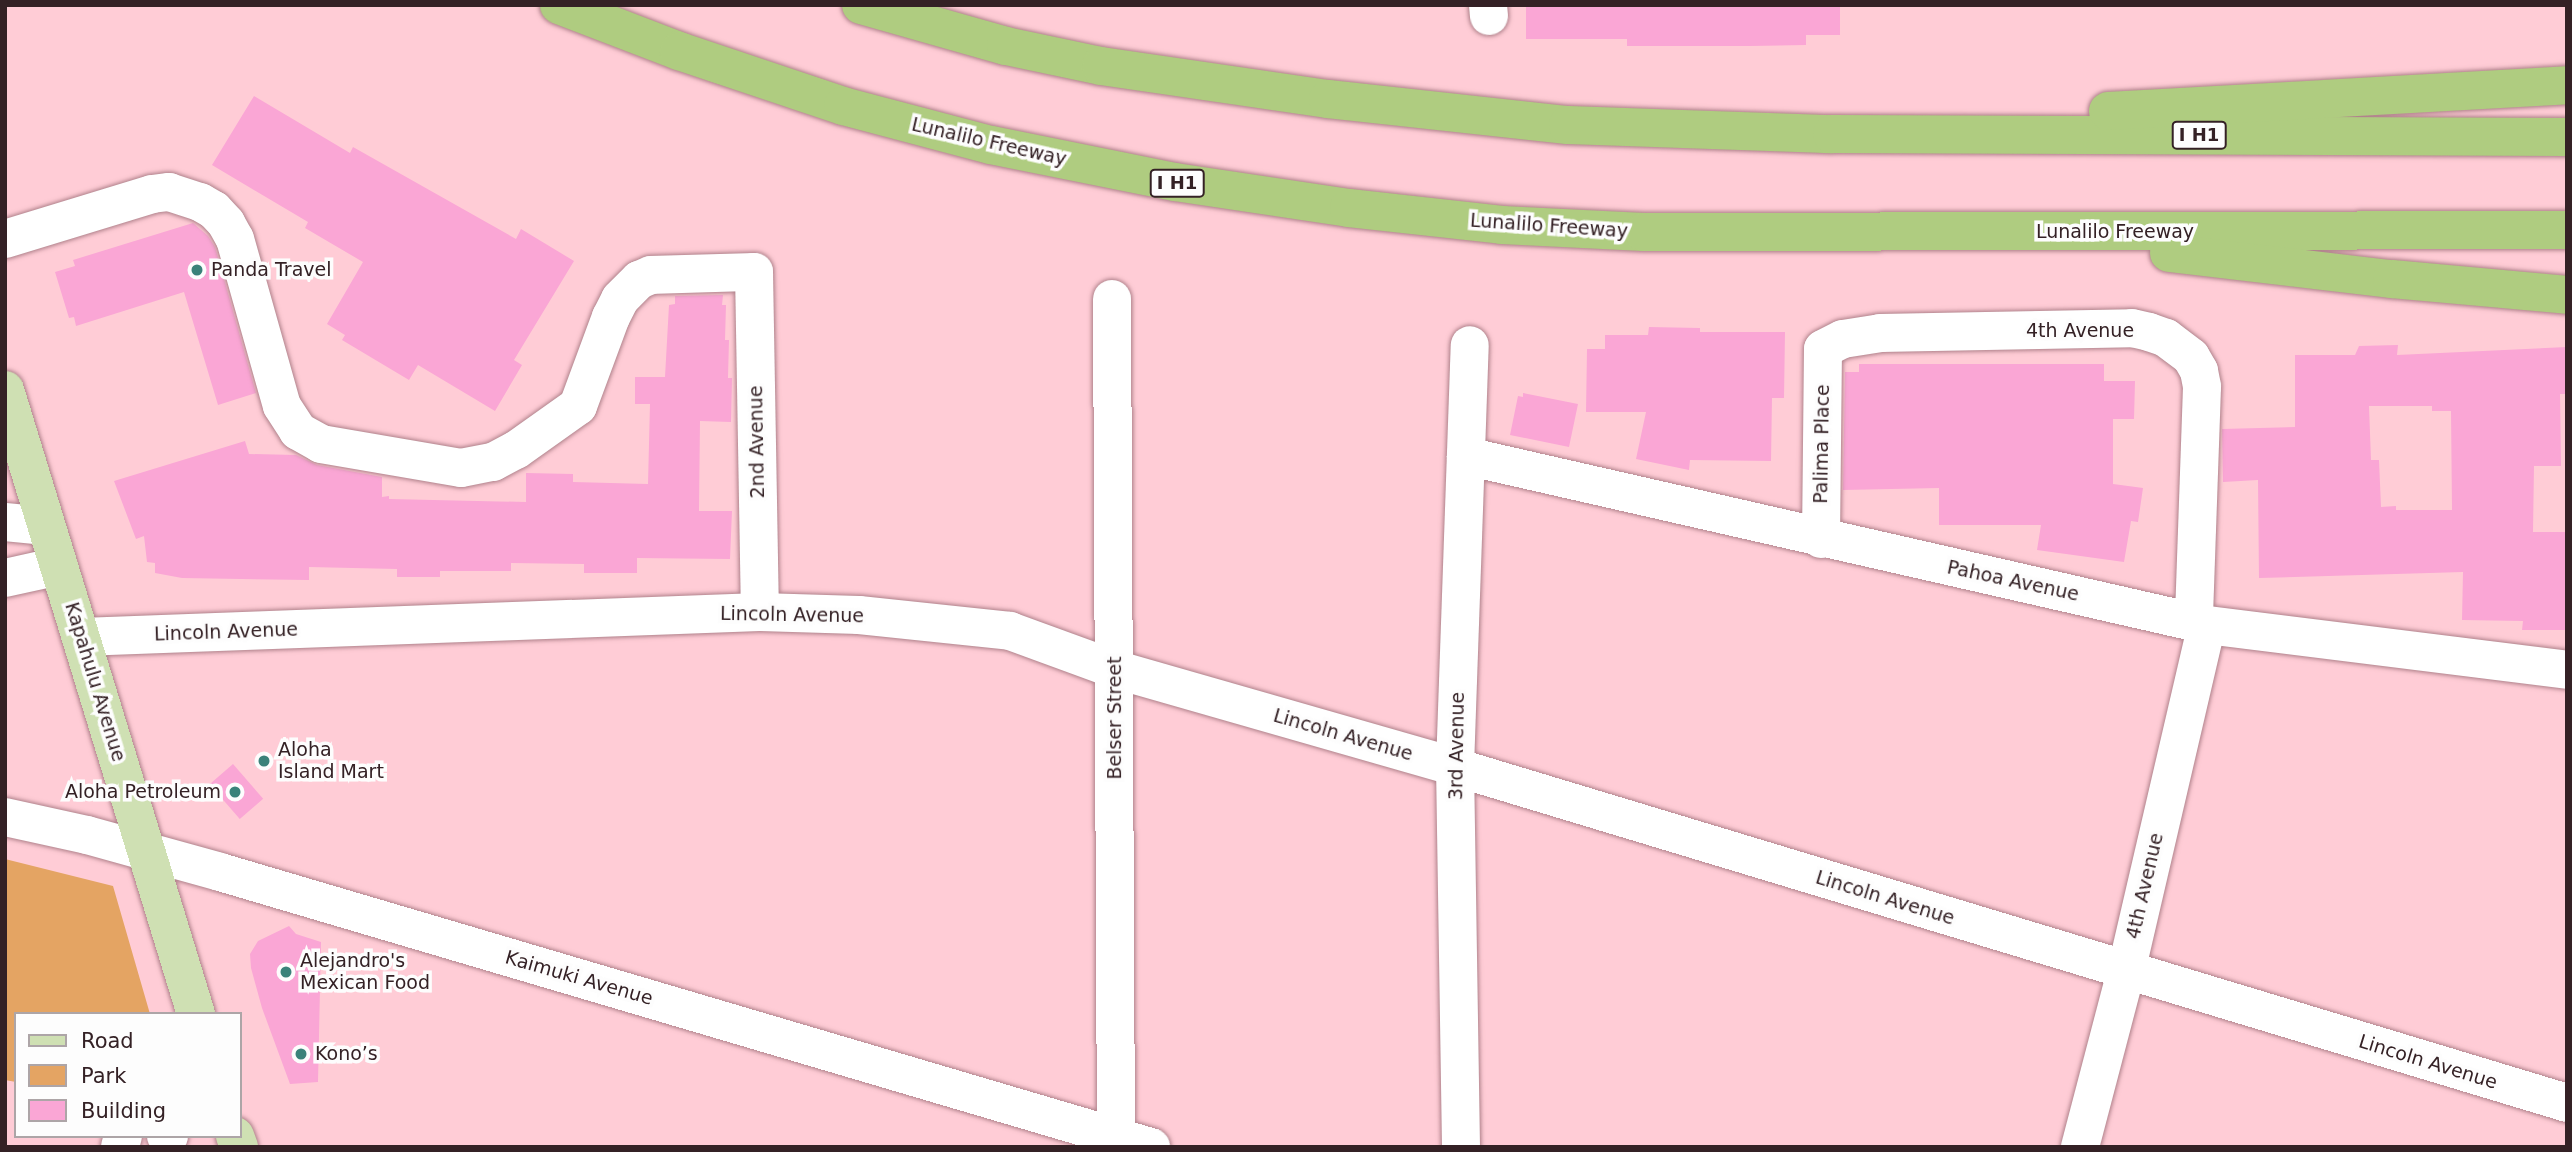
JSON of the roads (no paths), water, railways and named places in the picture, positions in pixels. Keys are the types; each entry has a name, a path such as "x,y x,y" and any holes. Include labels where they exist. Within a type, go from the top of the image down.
{"highway":[{"name":"Lunalilo Freeway","path":"559,5 679,51 843,106 991,145 1175,182 1349,208 1502,225 1644,232 2567,230"},
{"name":"I H1","path":"861,5 1006,46 1101,66 1214,84 1568,125 1832,134 2567,137"},
{"path":"1832,134 2119,110 2567,85"},
{"path":"1979,232 2392,279 2567,295"}],"main road":[{"name":"Kapahulu Avenue","path":"5,390 195,1012"}],"street":[{"name":"2nd Avenue","path":"5,239 152,194 169,192 200,202 214,210 235,239 282,406 298,431 321,443 461,468 493,462 516,450 578,406 611,317 620,299 639,280 650,275 754,272 760,612"},
{"name":"Belser Street","path":"1112,299 1114,669 1133,1142"},
{"name":"4th Avenue","path":"1823,349 1843,339 1880,332 2132,328 2166,338 2179,346 2191,357 2199,371 2202,387 2200,623 2126,972 2080,1147"},
{"name":"3rd Avenue","path":"1461,1147 1455,767 1470,345"},
{"name":"Palima Place","path":"1821,539 1823,349"},
{"name":"Pahoa Avenue","path":"1466,456 1821,539 2200,623 2567,670"},
{"path":"5,522 46,526"},
{"path":"5,578 59,566"},
{"name":"Lincoln Avenue","path":"81,637 760,612 859,615 1010,631 1114,669 1455,767 2126,972 2567,1103"},
{"name":"Kaimuki Avenue","path":"5,817 146,853 1133,1142"}],"place":[{"name":"Panda Travel","path":"197,270"},
{"name":"Aloha Island Mart","path":"264,761"},
{"name":"Aloha Petroleum","path":"235,792"},
{"name":"Alejandro's Mexican Food","path":"286,972"},
{"name":"Kono’s","path":"301,1054"}]}
